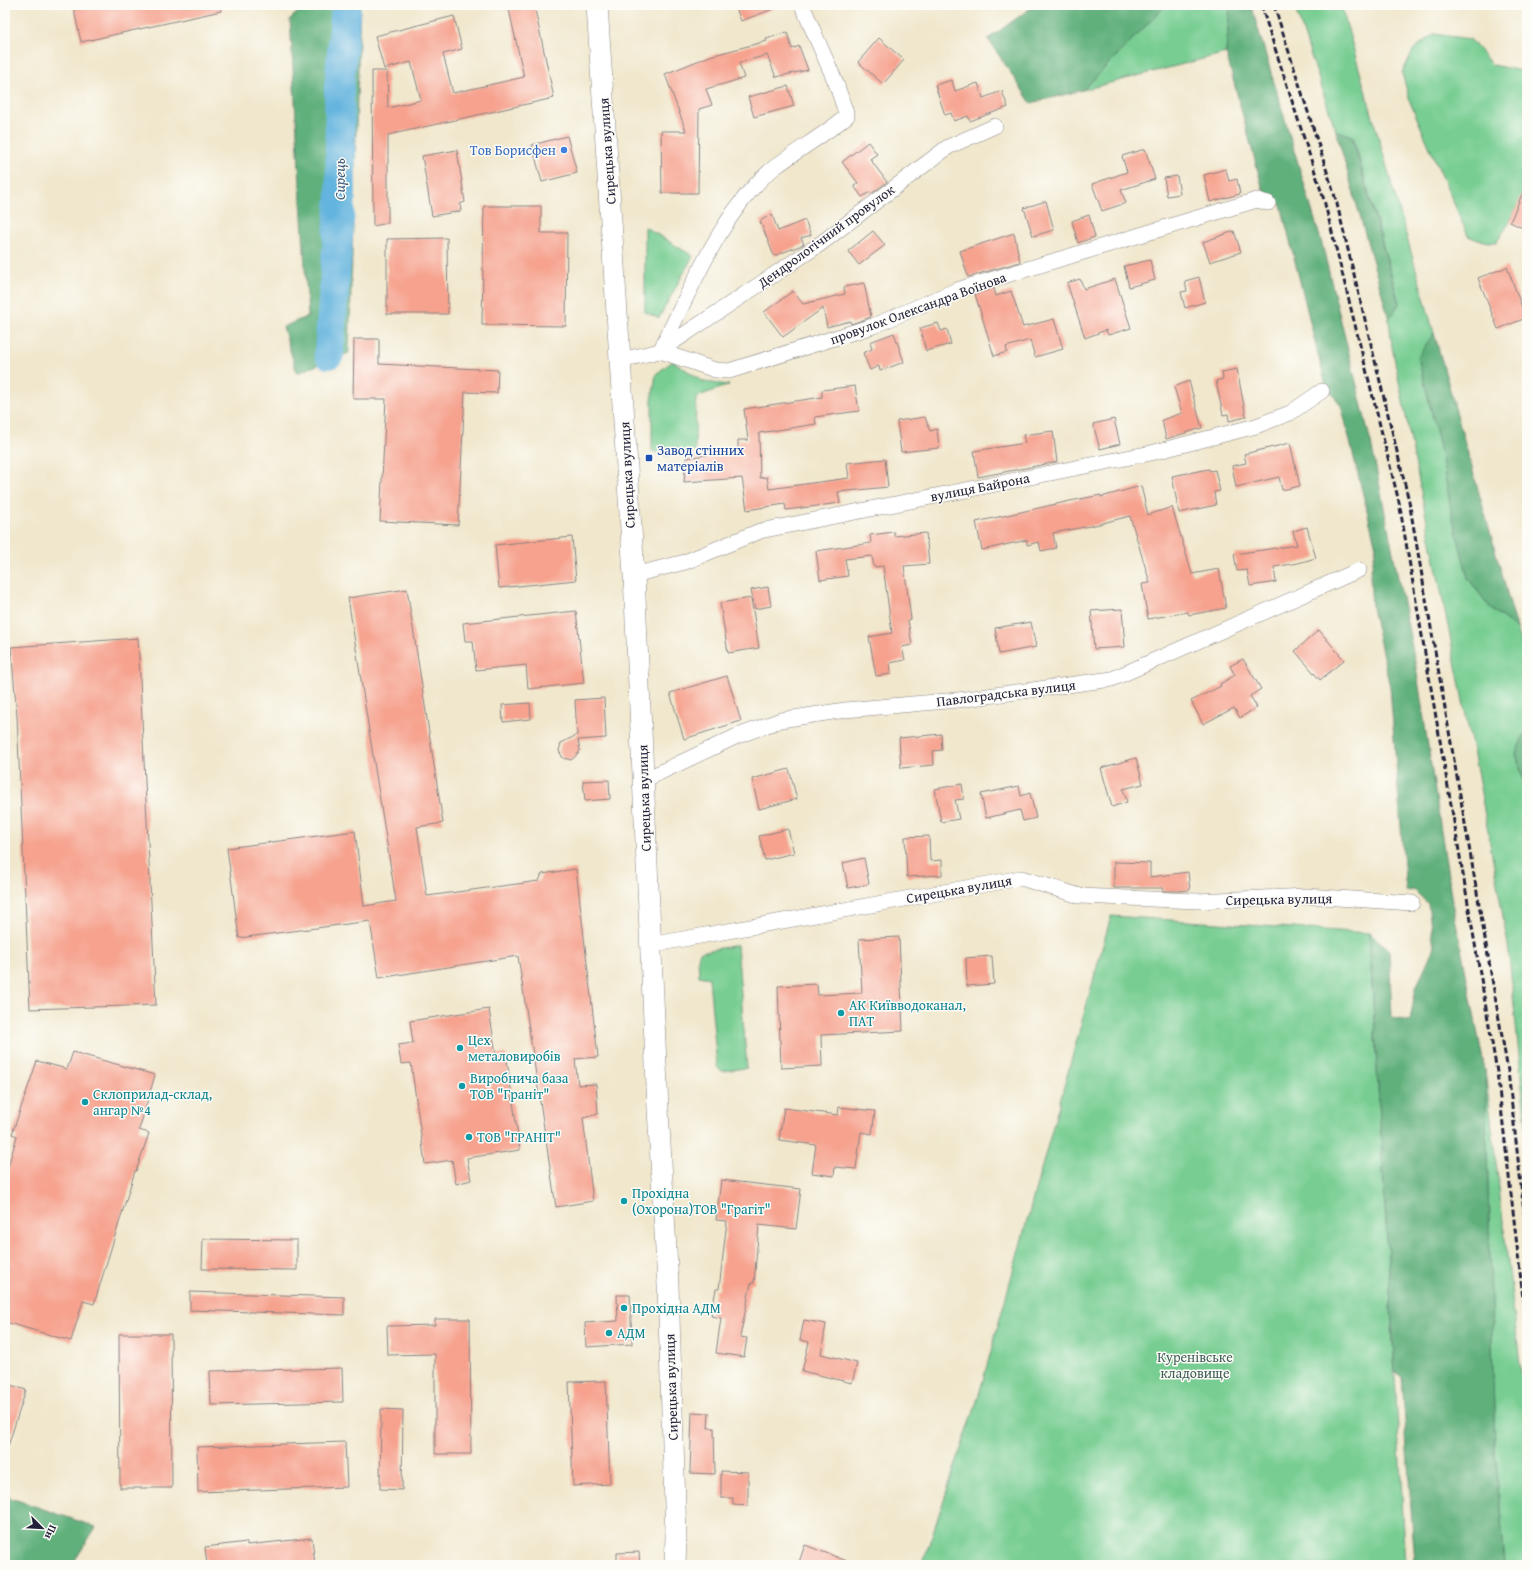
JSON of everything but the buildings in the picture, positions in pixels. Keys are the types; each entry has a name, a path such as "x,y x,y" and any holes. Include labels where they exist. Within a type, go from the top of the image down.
{"main road":[{"name":"Сирецька вулиця","path":"597,5 634,575 650,945 668,1285 676,1537 675,1565"}],"street":[{"path":"621,360 660,351 722,229 746,196 775,167 826,134 847,116 836,83 802,5"},
{"name":"Дендрологічний провулок","path":"660,351 820,244 948,147 995,126"},
{"name":"провулок Олександра Воїнова","path":"660,351 715,370 729,371 873,326 957,290 1257,200 1268,203"},
{"name":"вулиця Байрона","path":"634,575 685,562 760,531 1152,453 1256,426 1290,413 1322,391"},
{"name":"Павлоградська вулиця","path":"644,780 735,737 781,720 844,710 958,700 1112,679 1359,570"},
{"name":"Сирецька вулиця","path":"650,945 1021,878 1086,896 1197,901 1307,896 1412,903"}],"green space":[{"path":"306,5 360,5 349,353 297,373 283,327 308,316 290,19"},
{"path":"1035,5 1166,5 1083,90 1031,103 988,39"},
{"path":"1166,5 1230,5 1226,53 1083,90"},
{"path":"1230,5 1251,5 1322,244 1371,443 1416,667 1452,902 1485,1070 1495,1452 1505,1565 1415,1565 1402,1377 1395,1372 1369,933 1389,949 1392,1018 1410,1021 1416,988 1434,947 1428,904 1414,890 1406,891 1390,687 1372,608 1370,575 1376,547 1341,405 1326,386 1281,205 1263,190 1226,53"},
{"path":"1294,5 1341,5 1434,333 1418,357 1439,442 1452,514 1468,578 1492,610 1517,628 1527,662 1527,729 1516,753 1527,795 1527,1137 1508,945 1478,776 1392,347 1389,319 1399,303 1353,136 1336,131"},
{"path":"1434,34 1470,39 1492,65 1527,72 1527,186 1510,222 1496,243 1478,240 1468,236 1410,102 1402,73 1414,49"},
{"path":"1336,131 1352,136 1399,304 1389,319"},
{"path":"645,227 693,256 659,318 645,312"},
{"path":"1434,333 1517,628 1492,610 1468,578 1452,514 1439,442 1418,357"},
{"path":"673,361 704,382 729,385 696,397 695,451 667,456 652,451 652,400 656,374"},
{"path":"1527,729 1527,795 1516,753"},
{"name":"Куренівське кладовище","path":"1111,916 1369,933 1406,1565 922,1565 978,1398"},
{"path":"737,945 747,1068 722,1071 717,1067 709,978 699,976 698,958 700,952"},
{"path":"1485,1070 1527,1422 1527,1565 1505,1565 1495,1452"},
{"path":"5,1496 96,1527 72,1565 5,1565"}],"waterway":[{"name":"Сирець","path":"329,354 341,195 339,88 346,5"}],"railway":[{"path":"1261,5 1324,200 1399,502 1497,1072 1527,1333"},
{"path":"1274,5 1336,200 1409,501 1508,1071 1527,1238"}],"place":[{"name":"Тов Борисфен","path":"564,150"},
{"name":"Завод стінних матеріалів","path":"649,458"},
{"name":"АК Київводоканал, ПАТ","path":"841,1013"},
{"name":"Цех металовиробів","path":"460,1048"},
{"name":"Виробнича база ТОВ \"Граніт\"","path":"462,1086"},
{"name":"Склоприлад-склад, ангар №4","path":"85,1102"},
{"name":"ТОВ \"ГРАНІТ\"","path":"469,1137"},
{"name":"Прохідна (Охорона)ТОВ \"Грагіт\"","path":"624,1201"},
{"name":"Прохідна АДМ","path":"624,1308"},
{"name":"АДМ","path":"609,1333"}]}
